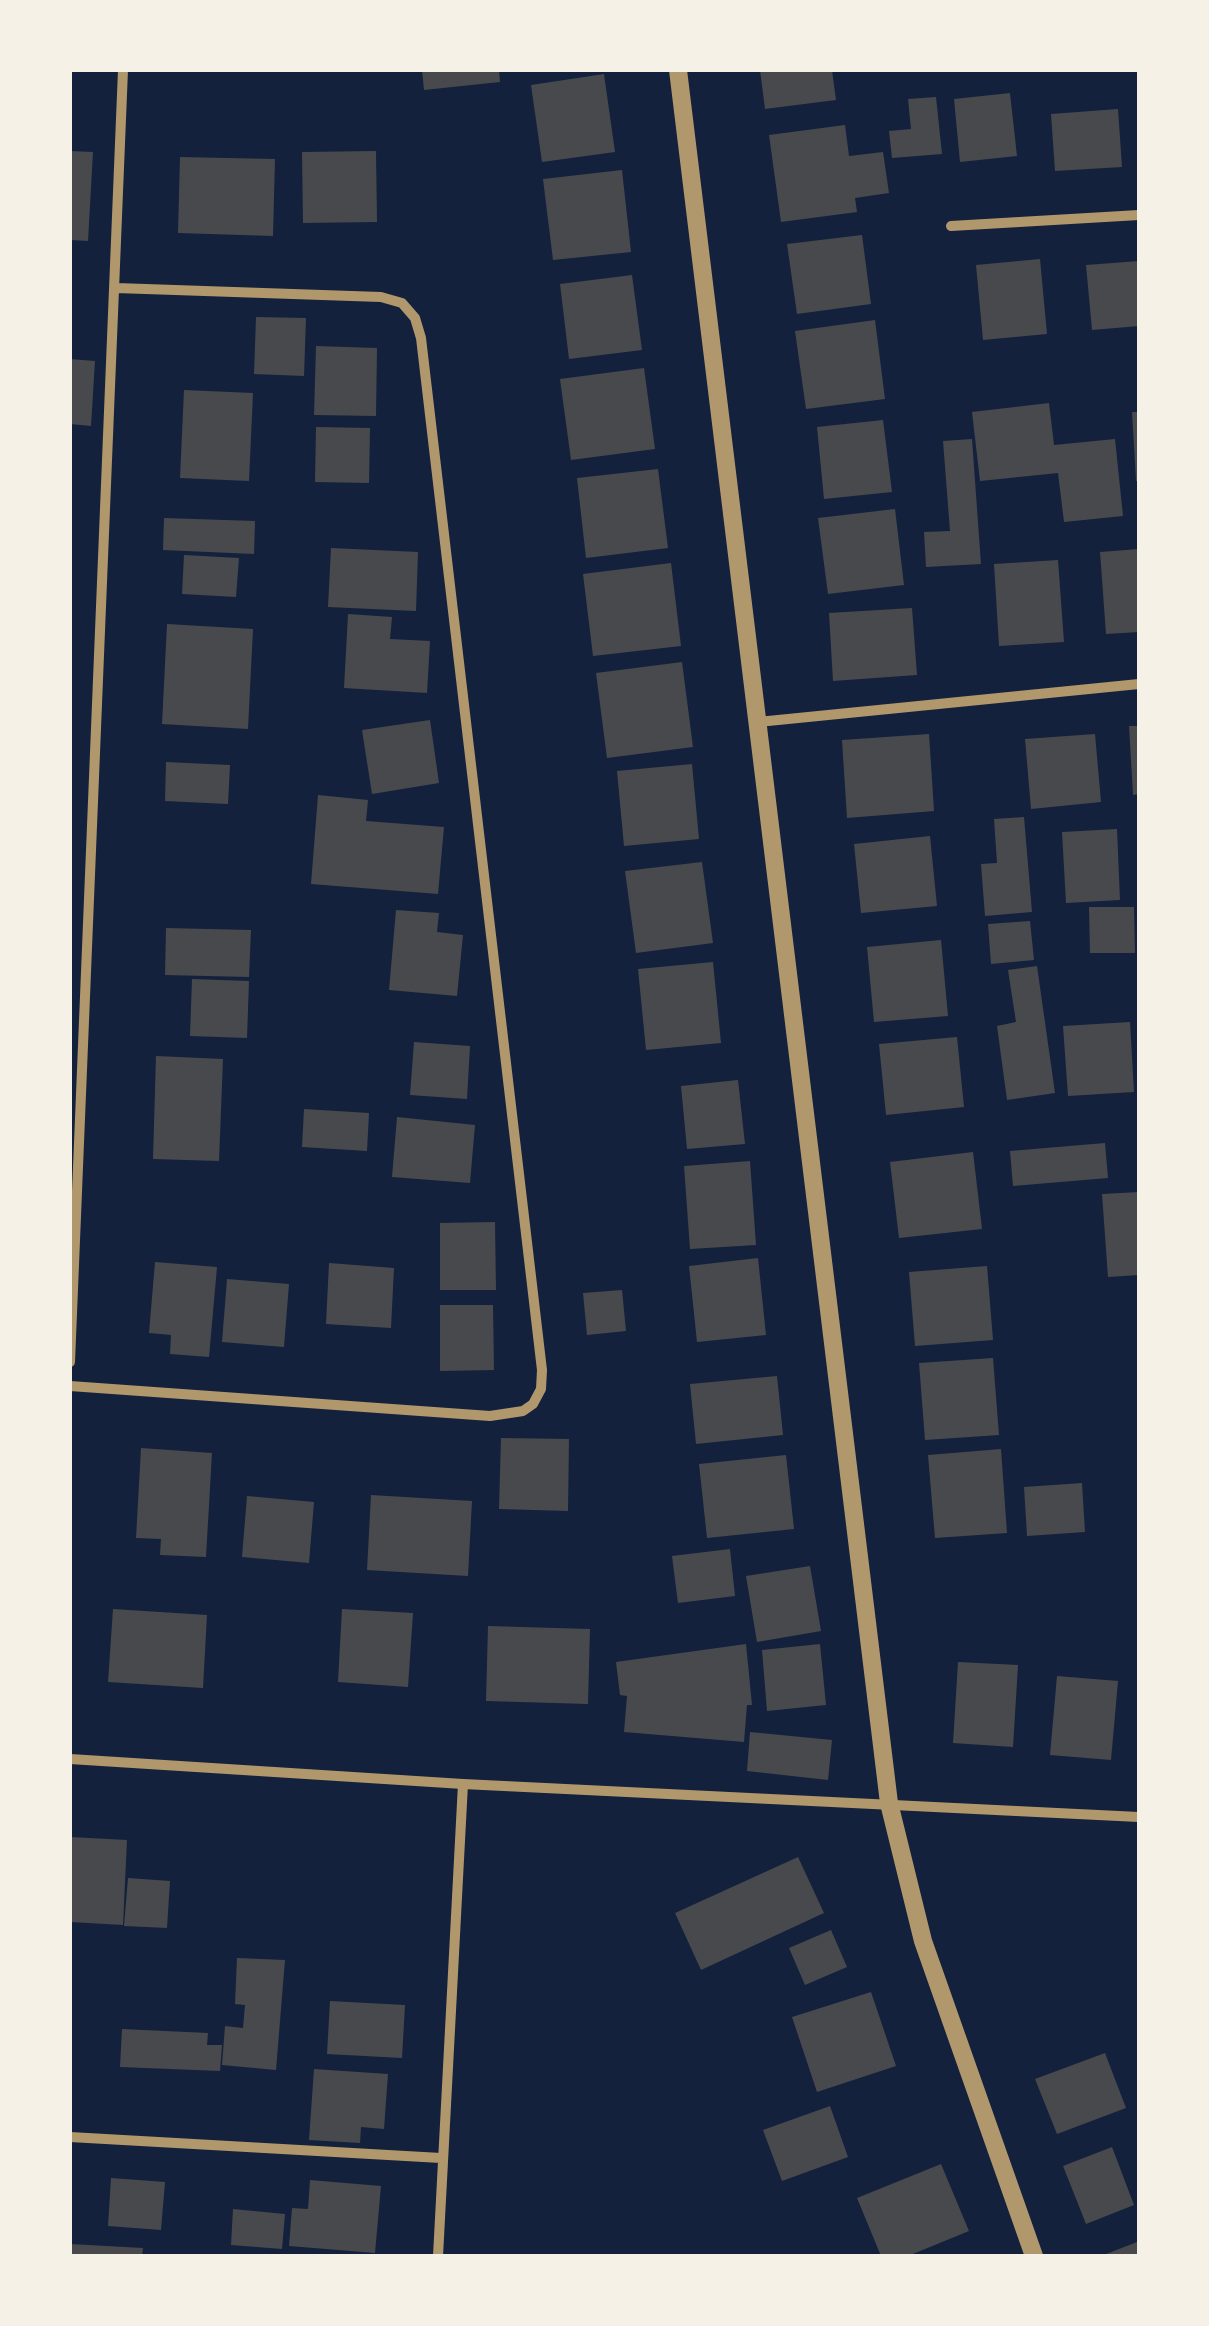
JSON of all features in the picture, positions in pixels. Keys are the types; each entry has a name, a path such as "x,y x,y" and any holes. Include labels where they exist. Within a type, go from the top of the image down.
{"street":[{"path":"70,1362 124,70"},
{"path":"678,70 889,1803 923,1941 1034,2256"},
{"path":"951,226 1139,215"},
{"path":"70,1386 490,1416 523,1411 533,1404 541,1389 542,1370 423,358 415,318 402,303 380,297 116,288"},
{"path":"758,722 1139,684"},
{"path":"70,1759 463,1784 1139,1818"},
{"path":"438,2256 463,1784"},
{"path":"70,2137 441,2158"}],"building":[{"path":"422,70 499,70 500,82 424,90"},
{"path":"760,70 832,70 836,100 765,109"},
{"path":"604,74 615,152 542,162 531,85"},
{"path":"1010,93 1017,156 960,162 954,99"},
{"path":"936,97 942,154 892,158 889,131 911,129 908,99"},
{"path":"1118,109 1122,167 1055,171 1051,114"},
{"path":"845,125 849,156 883,152 889,193 855,198 857,212 781,222 769,135"},
{"path":"70,151 93,152 88,241 70,240"},
{"path":"376,151 377,222 303,223 302,152"},
{"path":"180,157 275,159 273,236 178,233"},
{"path":"622,170 631,252 553,260 543,179"},
{"path":"862,235 871,304 797,314 787,244"},
{"path":"1040,259 1047,334 983,340 976,265"},
{"path":"1139,261 1139,326 1092,330 1086,265"},
{"path":"632,275 642,350 569,359 560,284"},
{"path":"256,317 306,318 304,376 254,374"},
{"path":"875,320 885,399 806,409 795,331"},
{"path":"316,346 377,348 376,416 314,415"},
{"path":"70,359 95,361 91,426 70,424"},
{"path":"644,368 655,449 571,460 560,379"},
{"path":"184,390 253,393 249,481 180,478"},
{"path":"1049,403 1054,445 1115,439 1123,516 1064,522 1058,473 980,481 972,412"},
{"path":"1132,412 1139,412 1139,481 1136,481"},
{"path":"883,420 892,492 824,499 817,427"},
{"path":"316,427 370,428 369,483 315,482"},
{"path":"972,439 981,564 926,567 924,532 950,531 943,441"},
{"path":"658,469 668,548 586,558 577,478"},
{"path":"895,509 904,585 828,594 818,518"},
{"path":"164,518 255,521 254,554 163,550"},
{"path":"331,548 418,552 416,611 328,607"},
{"path":"1139,549 1139,632 1106,634 1100,552"},
{"path":"184,555 239,558 236,597 182,594"},
{"path":"1058,560 1064,642 999,646 994,564"},
{"path":"671,563 681,646 593,656 583,574"},
{"path":"912,608 917,675 833,681 829,613"},
{"path":"348,614 392,617 390,639 430,641 427,693 344,688"},
{"path":"167,624 253,629 248,729 162,724"},
{"path":"682,662 693,747 607,758 596,673"},
{"path":"430,720 439,783 372,794 362,730"},
{"path":"1129,726 1139,726 1139,794 1133,795"},
{"path":"929,734 934,811 847,818 842,740"},
{"path":"1095,734 1101,802 1031,809 1025,739"},
{"path":"166,762 230,765 228,804 165,801"},
{"path":"692,764 699,839 624,846 617,771"},
{"path":"318,795 368,800 366,821 444,827 438,894 311,884"},
{"path":"1024,817 1032,912 985,916 981,864 997,863 994,819"},
{"path":"1117,829 1120,900 1066,903 1062,832"},
{"path":"930,836 937,906 861,913 854,844"},
{"path":"702,862 713,943 636,953 625,871"},
{"path":"1089,907 1134,907 1135,953 1090,953"},
{"path":"396,910 439,913 437,932 463,935 457,996 389,990"},
{"path":"1030,921 1034,960 991,964 988,924"},
{"path":"166,928 251,930 249,977 165,975"},
{"path":"941,940 948,1016 874,1022 867,947"},
{"path":"713,962 721,1043 646,1050 638,969"},
{"path":"1037,966 1055,1093 1007,1100 997,1026 1016,1022 1008,970"},
{"path":"192,979 249,981 247,1038 190,1036"},
{"path":"1130,1022 1134,1092 1068,1096 1063,1026"},
{"path":"957,1037 964,1107 886,1115 879,1044"},
{"path":"414,1042 470,1046 467,1099 410,1095"},
{"path":"156,1056 223,1059 219,1161 153,1159"},
{"path":"738,1080 745,1144 687,1149 681,1086"},
{"path":"304,1109 369,1113 367,1151 302,1147"},
{"path":"397,1117 475,1125 470,1183 392,1177"},
{"path":"1105,1143 1108,1178 1013,1186 1010,1151"},
{"path":"973,1152 982,1229 899,1238 890,1162"},
{"path":"750,1161 756,1245 690,1249 684,1166"},
{"path":"1139,1192 1139,1275 1108,1277 1102,1194"},
{"path":"495,1222 496,1290 440,1290 440,1223"},
{"path":"758,1258 766,1335 697,1342 689,1266"},
{"path":"155,1262 217,1267 209,1357 170,1354 171,1335 149,1333"},
{"path":"329,1263 394,1268 391,1328 326,1324"},
{"path":"987,1266 993,1340 915,1346 909,1272"},
{"path":"227,1279 289,1284 284,1347 222,1342"},
{"path":"622,1290 626,1331 587,1335 583,1293"},
{"path":"440,1305 493,1305 494,1370 440,1371"},
{"path":"993,1358 999,1435 925,1440 919,1363"},
{"path":"777,1376 783,1435 696,1444 690,1384"},
{"path":"501,1438 569,1439 568,1511 499,1509"},
{"path":"141,1448 212,1453 206,1557 160,1555 161,1539 136,1538"},
{"path":"1001,1449 1007,1533 935,1538 928,1455"},
{"path":"786,1455 794,1529 707,1538 699,1464"},
{"path":"1082,1483 1085,1532 1027,1536 1024,1487"},
{"path":"371,1495 472,1501 468,1576 367,1570"},
{"path":"247,1496 314,1502 309,1563 242,1557"},
{"path":"730,1549 735,1596 678,1603 672,1556"},
{"path":"810,1566 821,1631 757,1642 746,1576"},
{"path":"113,1609 207,1615 203,1688 108,1682"},
{"path":"342,1609 413,1613 408,1687 338,1682"},
{"path":"488,1626 590,1629 588,1704 486,1701"},
{"path":"746,1644 752,1705 747,1705 744,1742 624,1732 627,1696 620,1695 616,1662"},
{"path":"820,1644 826,1705 767,1711 762,1650"},
{"path":"958,1662 1018,1665 1013,1747 953,1743"},
{"path":"1057,1676 1118,1681 1111,1760 1050,1755"},
{"path":"750,1732 832,1740 828,1780 747,1771"},
{"path":"70,1837 127,1840 123,1925 70,1922"},
{"path":"798,1857 824,1913 701,1970 675,1913"},
{"path":"128,1878 170,1881 167,1928 124,1926"},
{"path":"831,1930 847,1967 805,1985 789,1948"},
{"path":"237,1958 285,1960 276,2070 222,2065 225,2026 243,2028 245,2005 235,2004"},
{"path":"871,1992 896,2066 817,2092 792,2017"},
{"path":"330,2001 405,2005 402,2058 327,2054"},
{"path":"122,2029 208,2033 207,2045 222,2045 220,2071 120,2067"},
{"path":"1105,2053 1126,2108 1057,2134 1035,2079"},
{"path":"314,2069 388,2074 384,2129 361,2127 360,2143 309,2140"},
{"path":"830,2106 848,2157 782,2181 763,2130"},
{"path":"1112,2147 1134,2205 1086,2224 1063,2166"},
{"path":"941,2164 969,2231 908,2256 881,2256 857,2198"},
{"path":"111,2178 165,2182 161,2230 108,2226"},
{"path":"310,2180 381,2186 375,2253 289,2246 292,2208 308,2209"},
{"path":"233,2209 285,2214 282,2249 231,2245"},
{"path":"1137,2242 1139,2256 1101,2256"},
{"path":"70,2244 143,2248 142,2256 70,2256"}]}
